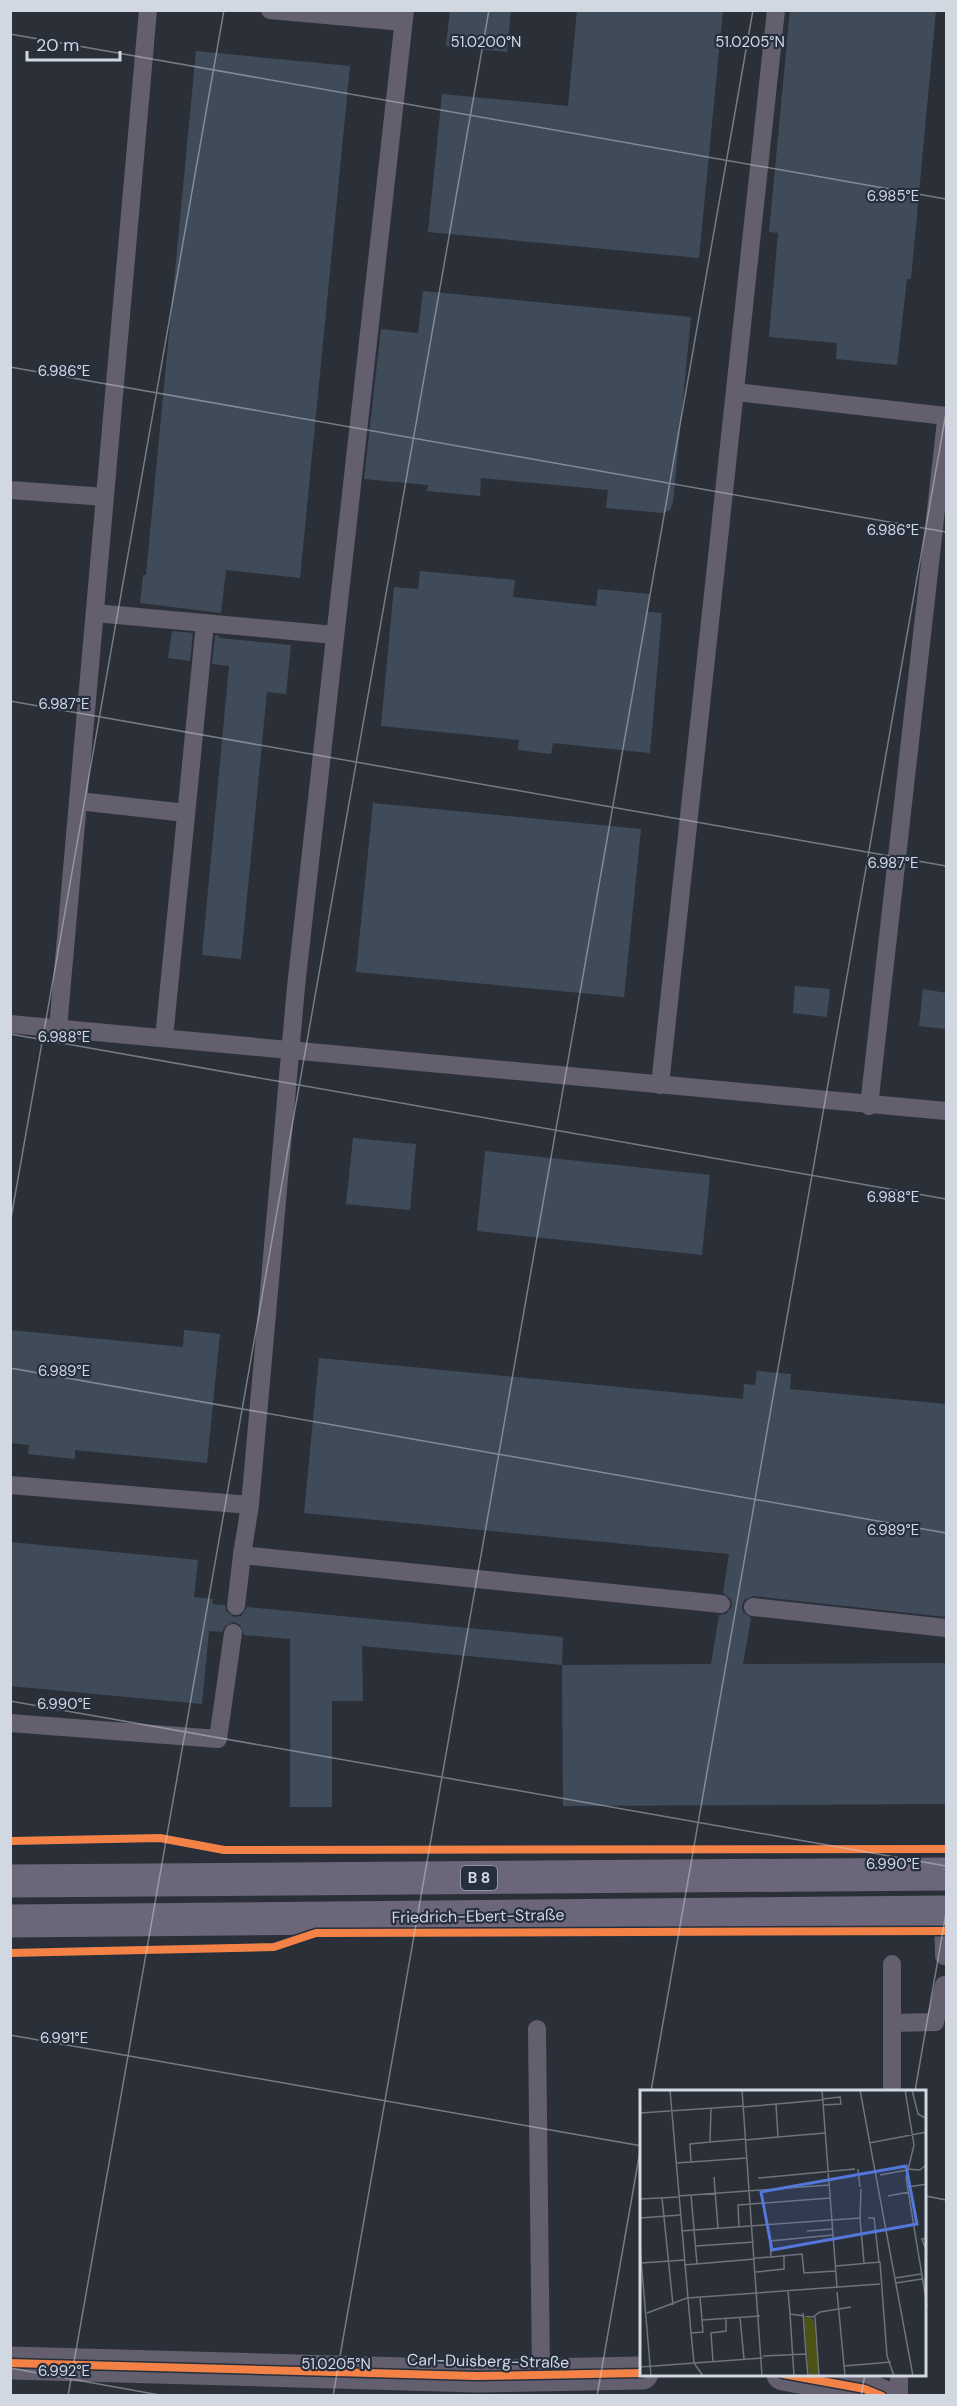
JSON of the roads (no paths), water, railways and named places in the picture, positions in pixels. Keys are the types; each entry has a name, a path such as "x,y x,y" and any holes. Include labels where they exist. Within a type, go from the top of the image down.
{"main road":[{"name":"B 8","path":"10,1881 946,1874"},
{"name":"Friedrich-Ebert-Straße","path":"10,1921 945,1912"}],"street":[{"name":"Carl-Duisberg-Straße","path":"10,2363 541,2376 640,2373"},
{"path":"791,2376 865,2389 882,2396"}],"lane":[{"path":"58,1028 148,10"},
{"path":"236,1606 250,1505 291,1049 404,16 270,10"},
{"path":"660,1085 776,10"},
{"path":"736,392 946,416"},
{"path":"869,1106 946,421"},
{"path":"10,490 105,497"},
{"path":"94,613 335,635"},
{"path":"164,1038 205,623"},
{"path":"78,801 186,813"},
{"path":"10,1024 946,1112"},
{"path":"10,1485 250,1505"},
{"path":"242,1555 721,1604"},
{"path":"753,1607 946,1628"},
{"path":"10,1723 218,1739 233,1634"},
{"path":"892,2023 935,2022 945,1985 945,1912"},
{"path":"892,1964 892,2090"},
{"path":"537,2030 541,2376"},
{"path":"784,2396 785,2376"},
{"path":"899,2376 899,2396"}]}
